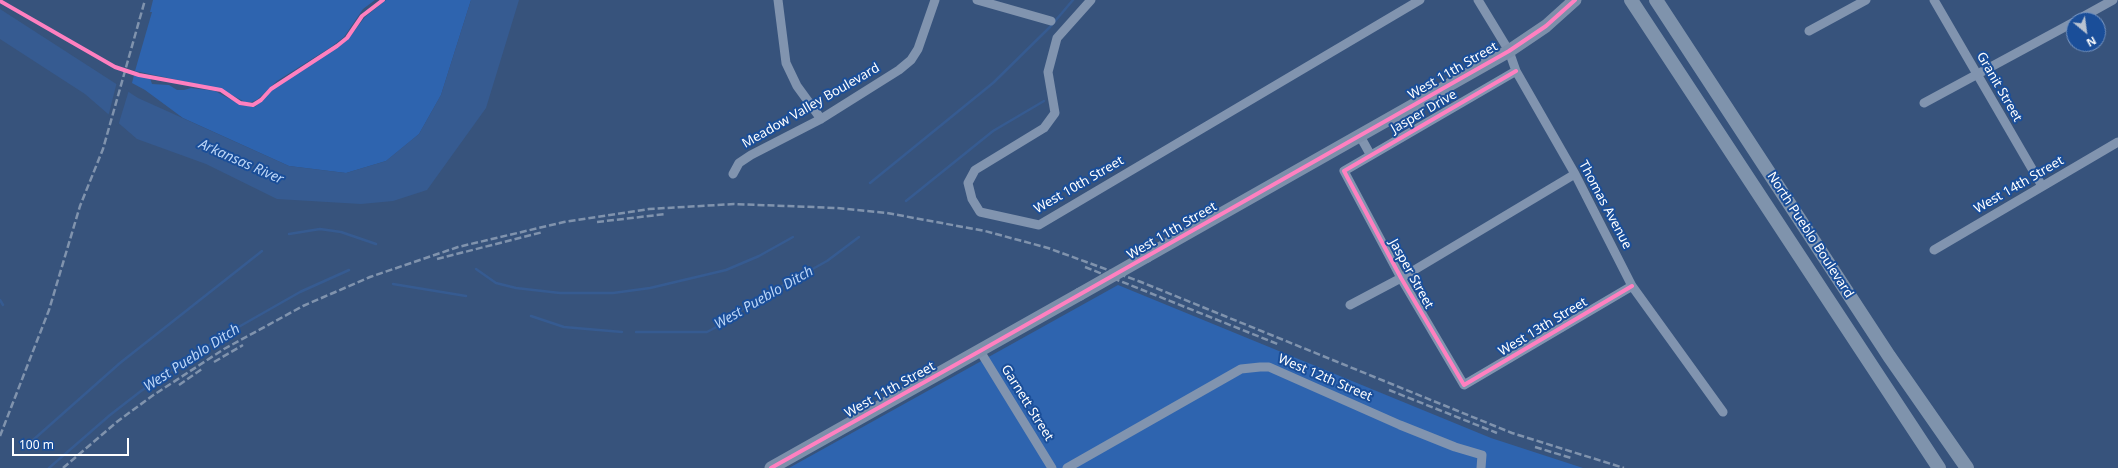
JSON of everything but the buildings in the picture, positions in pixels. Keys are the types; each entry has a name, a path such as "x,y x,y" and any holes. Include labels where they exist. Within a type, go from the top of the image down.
{"main road":[{"name":"North Pueblo Boulevard","path":"1656,0 1890,356 1967,468"},
{"name":"North Pueblo Boulevard","path":"1631,2 1939,468"}],"street":[{"path":"778,0 786,63 797,86 821,119"},
{"name":"Meadow Valley Boulevard","path":"733,174 740,164 751,155 821,119 899,70 911,60 918,49 935,0"},
{"path":"977,0 1051,21"},
{"name":"West 10th Street","path":"1091,0 1057,38 1048,72 1055,113 1044,128 975,170 968,183 972,199 980,212 1039,225 1420,0"},
{"name":"Thomas Avenue","path":"1478,0 1509,51 1516,72 1575,174 1632,286 1724,412"},
{"name":"West 11th Street","path":"770,468 980,351 1509,51 1546,26 1576,0"},
{"path":"1809,31 1866,0"},
{"name":"Granit Street","path":"1934,0 2042,186"},
{"path":"2091,12 2113,0"},
{"path":"1924,103 2066,26"},
{"name":"Jasper Drive","path":"1344,171 1370,154 1516,72"},
{"path":"1360,136 1370,154"},
{"name":"West 14th Street","path":"1934,250 2118,142"},
{"name":"Jasper Street","path":"1344,171 1401,278 1464,385"},
{"path":"1350,305 1401,278 1575,174"},
{"name":"West 13th Street","path":"1464,385 1632,286"},
{"name":"Garnett Street","path":"980,351 1052,468"},
{"name":"West 12th Street","path":"1067,468 1241,369 1255,367 1269,367 1400,425 1455,447 1482,455 1481,468"}],"shaded area":[{"path":"153,0 375,0 363,9 344,37 331,47 277,81 258,99 252,102 245,102 220,89 135,71 152,12 150,12"},
{"path":"386,0 471,0 441,95 419,134 386,161 346,173 289,166 183,118 145,90 132,83 134,75 150,78 152,84 169,85 177,90 191,88 215,91 241,105 255,107 272,90 341,45 349,38 365,17"},
{"path":"1118,285 1491,438 1583,468 789,468"}],"water":[{"name":"Arkansas River","path":"471,0 519,0 486,108 427,190 393,201 361,204 277,199 206,164 137,139 85,94 0,39 0,9 138,98 289,166 346,173 386,161 419,134 441,95"}],"pier":[{"path":"117,82 129,90 118,126 108,117"}],"waterway":[{"path":"870,183 993,83 1050,27 1073,0"},
{"name":"West Pueblo Ditch","path":"906,201 993,131 1044,101"},
{"path":"289,234 320,229 341,232 376,244"},
{"path":"476,269 496,283 516,288 560,293 613,293 650,288 726,270 759,256 793,237"},
{"name":"West Pueblo Ditch","path":"636,332 707,332 724,323 751,303 827,261 859,237"},
{"path":"24,448 120,363 262,251"},
{"name":"West Pueblo Ditch","path":"49,468 110,415 141,391 221,337 300,292 349,270"},
{"name":"West Pueblo Ditch","path":"393,284 466,296"},
{"path":"0,300 3,305"},
{"name":"West Pueblo Ditch","path":"531,316 564,327 622,332"}],"railway":[{"path":"0,436 49,310 80,206 103,149 145,0"},
{"path":"63,468 118,421 152,396 224,349 303,306 370,277 458,247 564,222 649,209 734,204 837,208 887,213 985,231 1048,248 1141,282 1512,433 1624,468"},
{"path":"597,222 666,214"},
{"path":"437,259 543,232"},
{"path":"1085,267 1280,345"},
{"path":"214,362 243,345"},
{"path":"179,385 202,369"},
{"path":"1389,390 1497,433"},
{"path":"1535,447 1571,458"}],"cycle path":[{"path":"0,1 115,67 139,75 221,90 240,103 253,105 261,100 271,89 347,38 362,16 383,0"},
{"path":"771,468 1509,51 1546,26 1575,0"},
{"path":"1516,71 1344,171 1401,278 1464,385 1632,286"}]}
